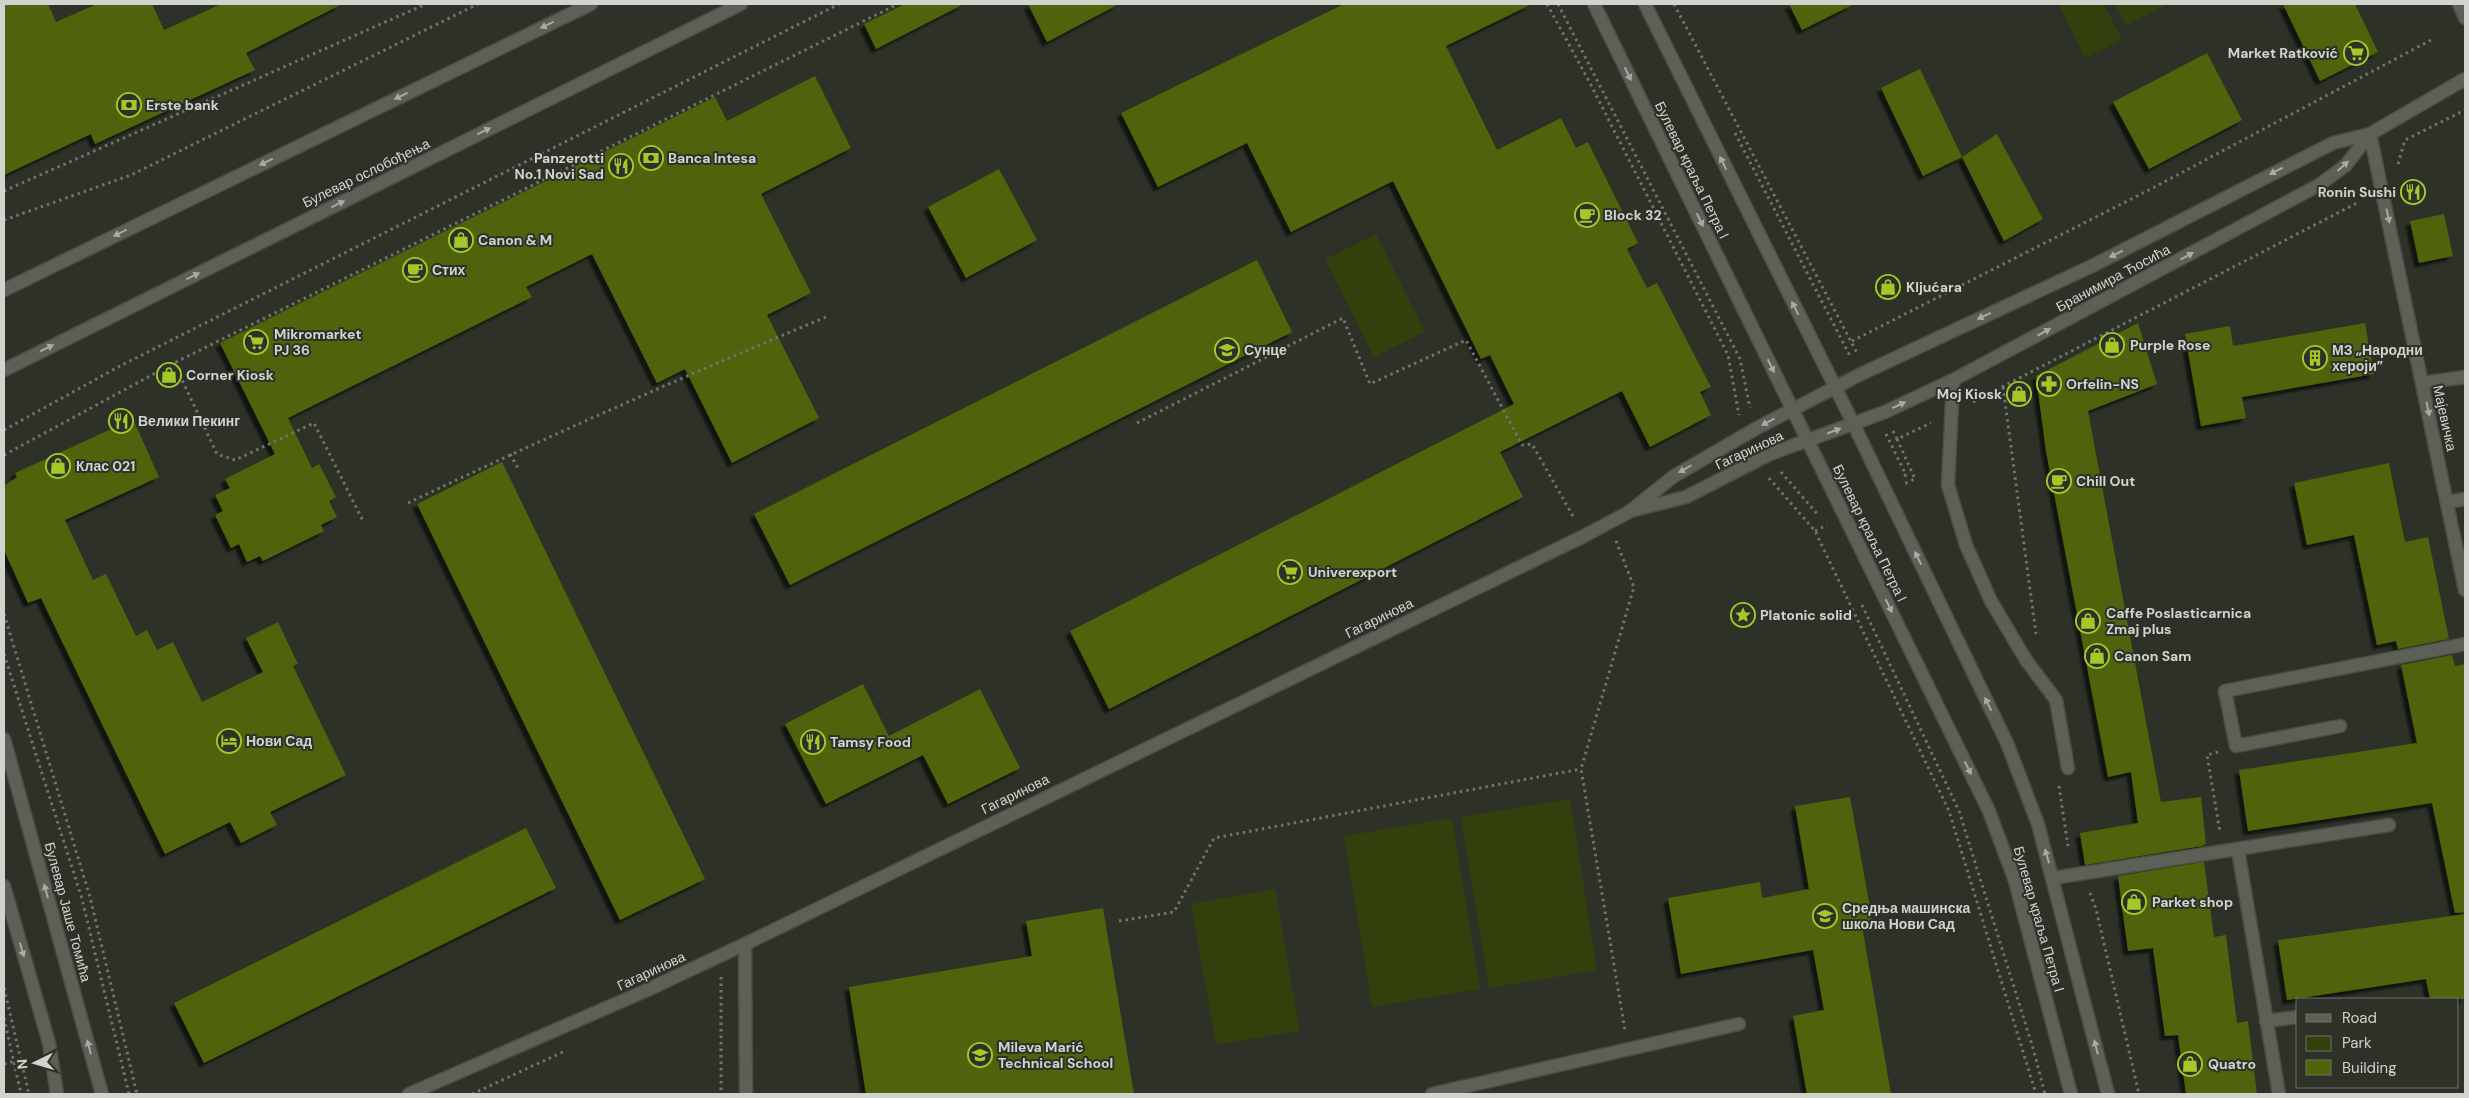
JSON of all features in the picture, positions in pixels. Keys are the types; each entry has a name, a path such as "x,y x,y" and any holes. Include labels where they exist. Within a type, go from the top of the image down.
{"street":[{"path":"4,290 591,4"},
{"name":"Булевар ослобођења","path":"4,370 741,4"},
{"name":"Булевар краља Петра I","path":"1594,4 1989,811 2016,881 2071,1094"},
{"name":"Булевар краља Петра I","path":"1645,4 1853,423 2007,744 2038,824 2108,1094"},
{"path":"2458,4 2465,18"},
{"name":"Бранимира Ћосића","path":"1835,387 2092,266 2333,143 2370,134 2465,79"},
{"name":"Бранимира Ћосића","path":"1853,423 1884,412 1953,380 2319,184 2346,165 2370,134"},
{"name":"Мајевичка","path":"2370,134 2465,590"},
{"path":"2422,383 2465,377"},
{"path":"1953,380 1948,485 1966,545 1991,601 2026,660 2056,700 2068,768"},
{"name":"Гагаринова","path":"1629,512 1674,476 1757,428 1835,387"},
{"name":"Гагаринова","path":"409,1094 645,991 720,956 1584,536 1629,512 1686,497 1756,463 1770,454 1853,423"},
{"path":"2447,502 2465,499"},
{"path":"2340,726 2236,746 2226,691 2465,644"},
{"name":"Булевар Јаше Томића","path":"4,739 102,1094"},
{"path":"2053,878 2389,825"},
{"path":"2238,850 2278,1094"},
{"path":"4,886 49,1043 58,1094"},
{"path":"745,944 746,1094"},
{"path":"2266,1022 2296,1017"},
{"path":"1432,1094 1739,1024"}],"path":[{"path":"4,191 426,4"},
{"path":"4,220 131,175 478,4"},
{"path":"4,430 120,366 840,4"},
{"path":"4,456 174,363 898,4"},
{"path":"1547,4 1591,84 1728,355 1743,436"},
{"path":"1558,4 1740,360 1752,418 1757,428"},
{"path":"1674,4 1852,341 2148,190 2433,39"},
{"path":"2395,172 2405,140 2465,110"},
{"path":"1730,124 1826,306"},
{"path":"1801,318 1831,303"},
{"path":"408,503 510,454 675,380 826,317"},
{"path":"1137,423 1343,318 1370,384 1466,340 1522,445 1532,444 1584,536"},
{"path":"1728,355 1758,340"},
{"path":"174,363 217,454 235,460 314,424 364,523"},
{"path":"2003,387 2037,638"},
{"path":"1897,439 1915,478"},
{"path":"510,454 518,470"},
{"path":"1770,454 1780,471 1822,518 1830,535"},
{"path":"1756,463 1814,531 1949,811 2036,1094"},
{"path":"1608,522 1634,587 1581,769 1629,1050"},
{"path":"1859,597 1959,811 2033,1048 2045,1094"},
{"path":"4,614 90,897 137,1094"},
{"path":"4,654 82,899 129,1094"},
{"path":"2224,852 2208,755 2236,746"},
{"path":"1119,921 1174,912 1214,838 1581,769"},
{"path":"2058,779 2077,874 2096,909 2139,1094"},
{"path":"720,956 721,1094"},
{"path":"4,988 28,1094"},
{"path":"4,1018 21,1094"},
{"path":"4,1064 15,1061"}],"green space":[{"path":"2059,4 2104,4 2122,40 2085,58"},
{"path":"2115,4 2168,4 2126,25"},
{"path":"1376,234 1425,332 1374,357 1325,259"},
{"path":"1570,799 1597,970 1489,988 1461,817"},
{"path":"1452,818 1480,989 1372,1007 1344,836"},
{"path":"1275,889 1300,1031 1216,1045 1191,904"}],"building":[{"path":"4,4 48,4 56,22 97,4 152,4 164,30 221,4 342,4 246,53 255,70 95,144 91,134 4,175"},
{"path":"905,4 964,4 876,49 864,24"},
{"path":"1028,4 1119,4 1047,42"},
{"path":"1344,4 1532,4 1446,46 1497,150 1561,118 1576,148 1588,142 1638,243 1627,249 1647,288 1657,283 1711,387 1700,392 1711,415 1650,447 1622,391 1500,452 1523,497 1109,709 1070,631 1514,404 1490,355 1481,359 1393,181 1291,232 1247,143 1158,187 1121,113"},
{"path":"1789,4 1854,4 1802,30"},
{"path":"2283,4 2355,4 2378,52 2320,81"},
{"path":"2207,53 2242,120 2149,169 2113,102"},
{"path":"1920,69 1962,157 1923,176 1881,88"},
{"path":"815,76 851,148 761,194 811,293 767,315 819,418 732,463 685,369 657,383 592,254 526,287 532,297 288,418 312,468 319,464 336,497 329,501 337,517 321,525 324,531 263,561 260,556 247,562 239,544 231,548 215,515 223,511 215,495 230,488 225,479 275,454 220,343 715,97 727,121"},
{"path":"1997,134 2043,219 2004,241 1962,157"},
{"path":"999,169 1037,240 966,278 928,207"},
{"path":"2444,214 2453,256 2419,263 2410,221"},
{"path":"1257,260 1292,332 790,585 754,514"},
{"path":"2138,323 2157,384 2088,411 2161,802 2201,797 2206,844 2085,865 2080,833 2138,823 2131,772 2108,777 2046,451 2036,376"},
{"path":"2365,323 2374,374 2242,397 2246,418 2201,426 2185,334 2230,326 2233,346"},
{"path":"133,419 159,477 65,520 93,580 106,574 136,636 147,630 157,650 173,642 202,702 263,672 246,638 278,622 298,664 293,666 346,775 270,812 277,825 241,843 230,822 165,854 41,598 28,603 4,550 4,486 17,477 15,473"},
{"path":"502,462 705,879 620,920 417,504"},
{"path":"2389,463 2405,542 2428,537 2449,639 2398,649 2396,641 2377,645 2354,535 2307,545 2294,483"},
{"path":"2452,655 2455,666 2465,664 2465,912 2455,913 2432,803 2248,831 2239,770 2417,743 2401,665"},
{"path":"863,684 889,736 980,689 1020,768 948,804 923,755 826,804 785,724"},
{"path":"1850,797 1873,924 1862,926 1891,1094 1807,1094 1793,1016 1824,1010 1813,950 1681,974 1668,898 1760,882 1762,898 1809,889 1795,806"},
{"path":"526,828 556,888 204,1063 174,1003"},
{"path":"2204,862 2214,937 2226,935 2237,1023 2248,1021 2257,1094 2186,1094 2178,1035 2165,1036 2153,948 2128,951 2118,876"},
{"path":"1103,908 1134,1094 866,1094 849,987 1032,956 1026,921"},
{"path":"2465,914 2465,999 2430,998 2426,979 2287,1000 2278,940"}],"place":[{"name":"Market Ratković","path":"2356,53"},
{"name":"Erste bank","path":"129,105"},
{"name":"Banca Intesa","path":"651,158"},
{"name":"Panzerotti No.1 Novi Sad","path":"621,166"},
{"name":"Ronin Sushi","path":"2413,192"},
{"name":"Block 32","path":"1587,215"},
{"name":"Canon & M","path":"461,240"},
{"name":"Стих","path":"415,270"},
{"name":"Kljućara","path":"1888,287"},
{"name":"Mikromarket PJ 36","path":"256,342"},
{"name":"Purple Rose","path":"2112,345"},
{"name":"Сунце","path":"1227,350"},
{"name":"МЗ „Народни хероји”","path":"2315,358"},
{"name":"Corner Kiosk","path":"169,375"},
{"name":"Orfelin-NS","path":"2049,384"},
{"name":"Moj Kiosk","path":"2019,394"},
{"name":"Велики Пекинг","path":"121,421"},
{"name":"Клас 021","path":"58,466"},
{"name":"Chill Out","path":"2059,481"},
{"name":"Univerexport","path":"1290,572"},
{"name":"Platonic solid","path":"1743,615"},
{"name":"Caffe Poslasticarnica Zmaj plus","path":"2088,621"},
{"name":"Canon Sam","path":"2097,656"},
{"name":"Нови Сад","path":"229,741"},
{"name":"Tamsy Food","path":"813,742"},
{"name":"Parket shop","path":"2134,902"},
{"name":"Средња машинска школа Нови Сад","path":"1825,916"},
{"name":"Mileva Marić Technical School","path":"980,1055"},
{"name":"Quatro","path":"2190,1064"}]}
